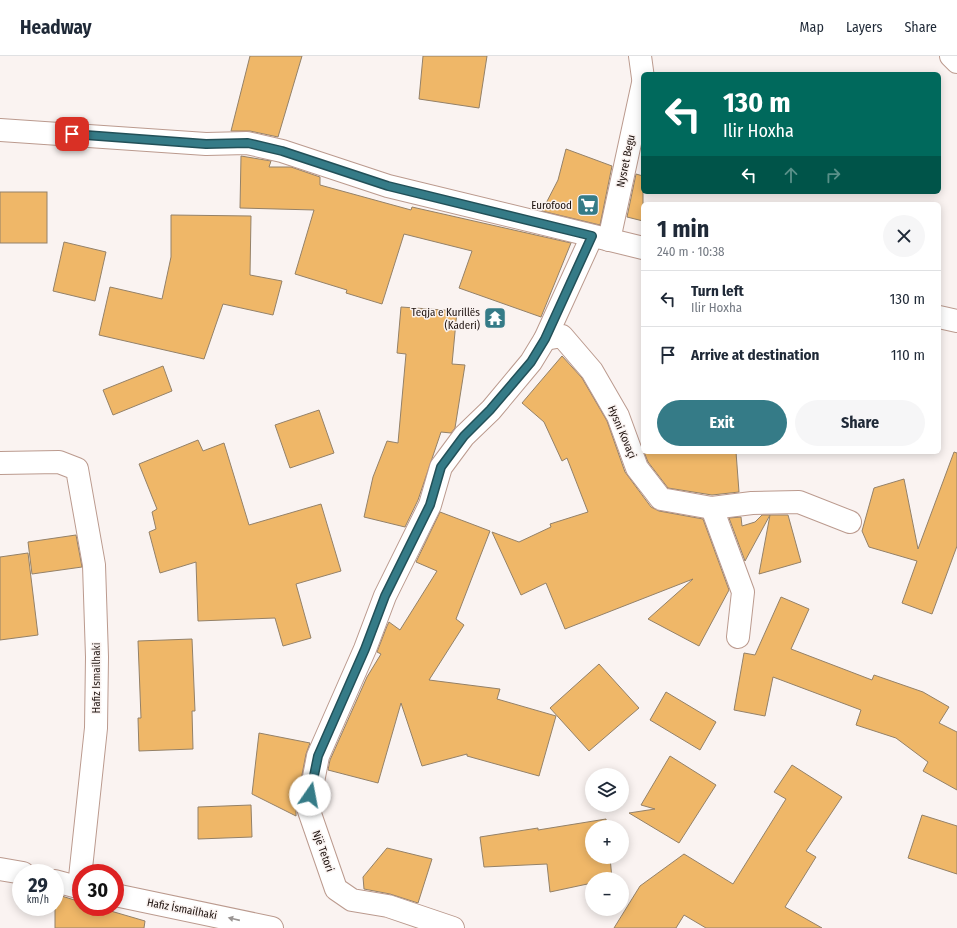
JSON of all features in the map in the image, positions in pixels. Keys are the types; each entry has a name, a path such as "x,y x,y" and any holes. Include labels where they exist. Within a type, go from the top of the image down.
{"street":[{"path":"640,56 642,72"},
{"path":"951,56 957,62"},
{"name":"Nysret Begu","path":"601,238 641,90"},
{"path":"0,130 206,144 248,143 282,151 388,186 641,248"},
{"name":"Një Tetori","path":"453,928 388,906 352,900 336,889 308,808 318,756 365,649 385,596 430,505 441,467 464,436 518,379 545,339 601,238"},
{"path":"941,317 957,321"},
{"name":"Hysni Kovaçi","path":"545,339 562,336 592,371 618,416 637,468 661,499 712,508 752,502 799,502 850,522"},
{"name":"Hafiz Ismailhaki","path":"0,463 59,462 78,469 94,565 97,657 96,728 82,864"},
{"path":"712,508 743,592 738,637"},
{"path":"0,869 12,871"},
{"name":"Hafiz İsmai̇lhaki","path":"124,897 272,928"}],"building":[{"path":"250,56 302,56 278,137 250,131 231,131"},
{"path":"423,56 487,56 479,108 419,99"},
{"path":"566,149 612,166 600,225 542,211 558,180"},
{"path":"241,156 271,161 269,167 291,167 320,177 320,185 411,210 412,207 571,243 541,317 459,288 472,251 404,234 382,304 346,293 347,290 295,274 314,210 240,208"},
{"path":"636,174 641,175 641,194 643,194 643,202 641,202 641,220 627,217"},
{"path":"0,192 47,192 47,243 0,243"},
{"path":"171,215 251,216 250,275 282,281 273,315 223,304 204,359 99,335 110,287 162,299 171,257"},
{"path":"64,242 106,252 95,301 53,291"},
{"path":"401,307 457,311 452,364 465,365 455,428 451,433 441,432 418,500 405,527 364,517 373,477 387,441 398,443 406,354 397,353"},
{"path":"562,356 582,378 607,421 625,472 651,507 659,511 703,519 729,590 699,646 648,619 693,579 565,629 546,583 521,595 492,532 519,542 551,527 550,524 588,512 567,458 562,461 544,422 522,403"},
{"path":"163,366 172,391 113,415 103,390"},
{"path":"319,410 334,453 290,468 275,425"},
{"path":"198,440 203,451 224,443 249,525 321,504 341,571 296,584 311,638 283,646 275,618 198,621 196,562 160,573 149,532 156,529 152,512 157,509 139,464"},
{"path":"954,452 957,453 957,546 932,614 902,603 917,561 869,547 862,531 874,488 904,479 918,549"},
{"path":"645,454 736,454 739,492 712,495 668,488 648,462"},
{"path":"440,512 490,531 456,619 464,625 429,680 500,689 497,699 556,716 539,776 467,756 467,754 422,766 401,703 378,783 328,770 330,760 367,677 381,654 377,652 389,622 400,630 437,571 416,562"},
{"path":"762,515 770,515 745,561 729,518 741,517 742,526 755,522"},
{"path":"770,515 788,515 801,562 759,574"},
{"path":"76,535 82,567 32,574 28,542"},
{"path":"28,553 38,635 0,640 0,557"},
{"path":"781,597 809,609 791,649 872,680 874,675 923,692 949,707 939,723 957,732 957,790 923,771 928,762 896,738 856,725 861,710 773,677 765,716 734,710 744,653 755,655"},
{"path":"192,639 195,711 192,711 193,749 139,751 138,718 141,718 138,641"},
{"path":"599,664 639,708 589,751 550,708"},
{"path":"666,692 716,722 700,750 650,720"},
{"path":"259,733 310,743 306,754 296,806 296,816 252,794"},
{"path":"670,756 716,785 679,843 629,813 655,809 641,805"},
{"path":"792,765 842,797 806,851 816,857 785,907 822,928 706,928 684,915 676,928 614,928 621,916 629,916 629,904 640,886 684,854 733,884 786,799 774,792"},
{"path":"251,805 252,837 198,839 198,807"},
{"path":"922,815 957,826 957,874 908,858"},
{"path":"585,822 585,864 611,864 611,872 585,872 585,884 550,892 547,864 484,867 480,837 538,828 538,830"},
{"path":"387,848 432,859 418,903 390,894 364,889 363,877"},
{"path":"64,897 72,899 72,916 124,915 145,921 144,928 55,928 55,916 64,916"}],"place":[{"name":"Eurofood","path":"588,205"},
{"name":"Teqja e Kurillës (Kaderi)","path":"495,318"}],"route":[{"path":"72,134 206,144 248,143 282,151 388,186 592,236 545,339 531,362 490,410 464,436 441,467 430,505 385,596 365,649 318,756 310,795"}]}
